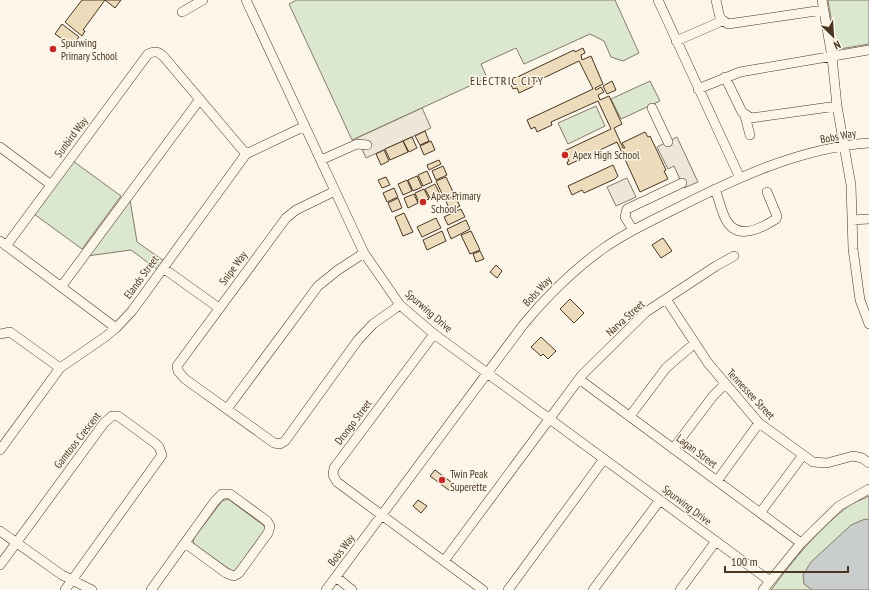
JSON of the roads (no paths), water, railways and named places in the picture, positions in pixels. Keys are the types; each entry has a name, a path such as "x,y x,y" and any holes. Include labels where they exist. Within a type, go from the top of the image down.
{"street":[{"path":"182,12 203,0"},
{"name":"Spurwing Drive","path":"246,0 364,253 400,305 434,334 488,372 770,581"},
{"path":"668,0 658,2 740,178"},
{"path":"716,0 718,13 722,21 728,24 823,10"},
{"path":"822,0 832,57 837,106 851,185 853,250 860,300 868,318"},
{"path":"676,41 722,21"},
{"path":"698,89 740,72 869,50"},
{"name":"Sunbird Way","path":"3,243 50,184 148,54 154,51 161,54 200,99"},
{"path":"725,77 745,116 750,135"},
{"path":"61,287 200,99 246,154"},
{"path":"745,116 751,118 837,106"},
{"path":"652,108 668,142"},
{"name":"Elands Street","path":"0,450 60,368 116,328 132,311 246,154 305,126"},
{"name":"Bobs Way","path":"326,590 523,325 554,290 604,248 632,230 740,178 792,158 845,146 869,143"},
{"path":"321,160 357,144 367,146"},
{"path":"0,147 50,184"},
{"path":"632,230 625,215 627,205 682,183"},
{"path":"715,189 725,219 729,226 741,232 749,232 776,219 777,216 767,192"},
{"name":"Snipe Way","path":"227,409 185,379 178,371 177,366 286,218 296,210 335,191"},
{"path":"852,220 869,219"},
{"path":"3,243 116,328"},
{"path":"364,253 329,276 318,286 227,409 274,444 277,445 285,441 366,330 400,305"},
{"name":"Narva Street","path":"444,561 579,379 646,312 734,256"},
{"path":"163,268 219,308"},
{"name":"Tennessee Street","path":"666,299 694,343 724,385 759,423 803,455 818,463 827,463 850,456 858,456 869,462"},
{"path":"0,334 10,332 60,368"},
{"name":"Drongo Street","path":"382,515 337,482 334,478 333,472 434,334"},
{"path":"630,416 666,368 694,343"},
{"name":"Lagan Street","path":"579,379 801,543"},
{"path":"673,448 713,396 724,385"},
{"name":"Gamtoos Crescent","path":"16,542 104,422 108,418 115,415 125,420 159,447 162,452 161,458 72,581"},
{"path":"717,481 759,423"},
{"path":"760,513 803,455"},
{"path":"508,590 604,459"},
{"path":"763,590 801,543 839,506 869,489"},
{"path":"151,590 215,501 222,494 230,494 266,521 270,526 268,533 239,573 234,576 226,573 185,543"},
{"path":"593,590 660,500"},
{"path":"382,515 484,590"},
{"path":"0,530 72,581 92,590"},
{"path":"680,590 716,541"},
{"path":"0,564 16,542"},
{"path":"336,577 352,590"},
{"path":"65,590 72,581"}],"place":[{"name":"Spurwing Primary School","path":"53,49"},
{"name":"Apex High School","path":"565,155"},
{"name":"Apex Primary School","path":"423,202"},
{"name":"Twin Peak Superette","path":"442,480"}],"district":[{"name":"ELECTRIC CITY","path":"507,81"}]}
